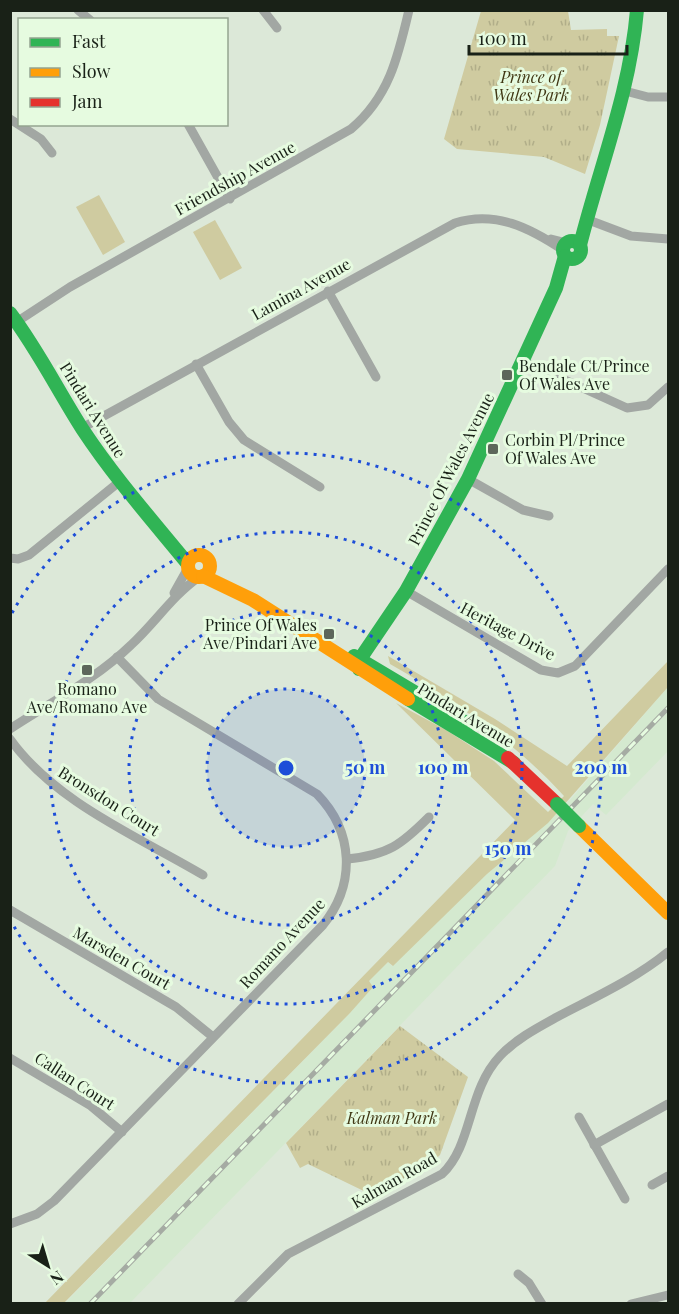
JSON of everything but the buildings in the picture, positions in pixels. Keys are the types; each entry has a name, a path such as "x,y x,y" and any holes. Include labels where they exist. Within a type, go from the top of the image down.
{"street":[{"path":"263,10 277,28"},
{"name":"Friendship Avenue","path":"14,317 338,138 362,120 385,91 392,75 409,10"},
{"name":"Prince Of Wales Avenue","path":"362,663 406,591 468,479 556,288 570,249 586,219 604,170 625,91 637,10"},
{"path":"625,91 648,97 669,97"},
{"path":"21,126 41,139 52,153"},
{"path":"189,126 230,199"},
{"name":"Lamina Avenue","path":"82,428 435,232 464,220 499,219 570,249"},
{"path":"586,219 631,236 669,239"},
{"path":"328,291 376,377"},
{"name":"Pindari Avenue","path":"14,317 82,428 119,482 198,568 311,636 362,663 514,763 669,913"},
{"path":"523,361 627,408 648,405 669,387"},
{"path":"196,364 229,422 244,440 320,487"},
{"path":"468,479 524,510 549,516"},
{"path":"10,558 18,559 29,555 119,482"},
{"path":"10,729 117,657 142,635 198,568"},
{"name":"Heritage Drive","path":"406,591 541,670 558,673 575,666 669,569"},
{"name":"Romano Avenue","path":"10,1224 45,1208 122,1132 330,916 342,894 348,859 337,820 317,794 158,699 117,657"},
{"name":"Bronsdon Court","path":"10,739 31,766 58,789 203,875"},
{"path":"348,859 390,850 429,817"},
{"name":"Marsden Court","path":"10,910 176,1007 213,1037"},
{"name":"Kalman Road","path":"642,972 669,952"},
{"name":"Kalman Road","path":"238,1304 288,1254 442,1174 455,1160 478,1088 504,1052 540,1027 669,960"},
{"name":"Callan Court","path":"10,1058 81,1100 122,1132"},
{"path":"594,1145 669,1104"},
{"path":"579,1117 625,1199"},
{"path":"652,1185 669,1176"},
{"path":"518,1274 533,1288 542,1304"},
{"path":"632,1304 669,1295"}],"shaded area":[{"path":"668,687 668,751 606,815 593,804 568,831 555,866 130,1303 64,1304 350,1013 372,987 368,981 388,962 392,966 487,874 570,800"}],"green space":[{"name":"Prince of Wales Park","path":"481,11 568,11 571,30 607,29 607,36 619,36 600,125 585,174 544,157 457,149 444,139"},
{"path":"99,195 125,242 103,255 76,207"},
{"path":"215,220 242,268 220,280 193,232"},
{"path":"388,656 495,719 567,766 668,661 668,687 548,823 487,874 393,966 388,962 369,981 373,987 350,1013 64,1303 44,1304 515,820 396,703 446,730 494,761 548,812 564,796 504,740 460,707 390,664"},
{"name":"Kalman Park","path":"400,1026 468,1077 440,1155 428,1166 372,1195 308,1164 300,1168 286,1143"}],"railway":[{"path":"90,1304 668,708"}],"traffic: fast":[{"path":"580,245 621,100 637,10"},
{"path":"572,241 578,244 581,250 578,256 572,259 566,256 563,250 566,244 572,241"},
{"path":"359,669 360,659 406,591 468,479 556,288 565,256"},
{"path":"10,313 107,465 188,564"},
{"path":"354,656 468,724"},
{"path":"408,699 514,763"},
{"path":"557,804 579,826"}],"traffic: slow":[{"path":"199,555 207,558 210,566 207,574 199,577 191,574 188,566 191,558 199,555"},
{"path":"203,576 253,600 408,699"},
{"path":"579,826 668,913"}],"traffic: jam":[{"path":"508,758 557,804"}],"place":[{"name":"Bendale Ct/Prince Of Wales Ave","path":"507,375"},
{"name":"Corbin Pl/Prince Of Wales Ave","path":"493,449"},
{"name":"Prince Of Wales Ave/Pindari Ave","path":"329,634"},
{"name":"Romano Ave/Romano Ave","path":"87,670"}]}
